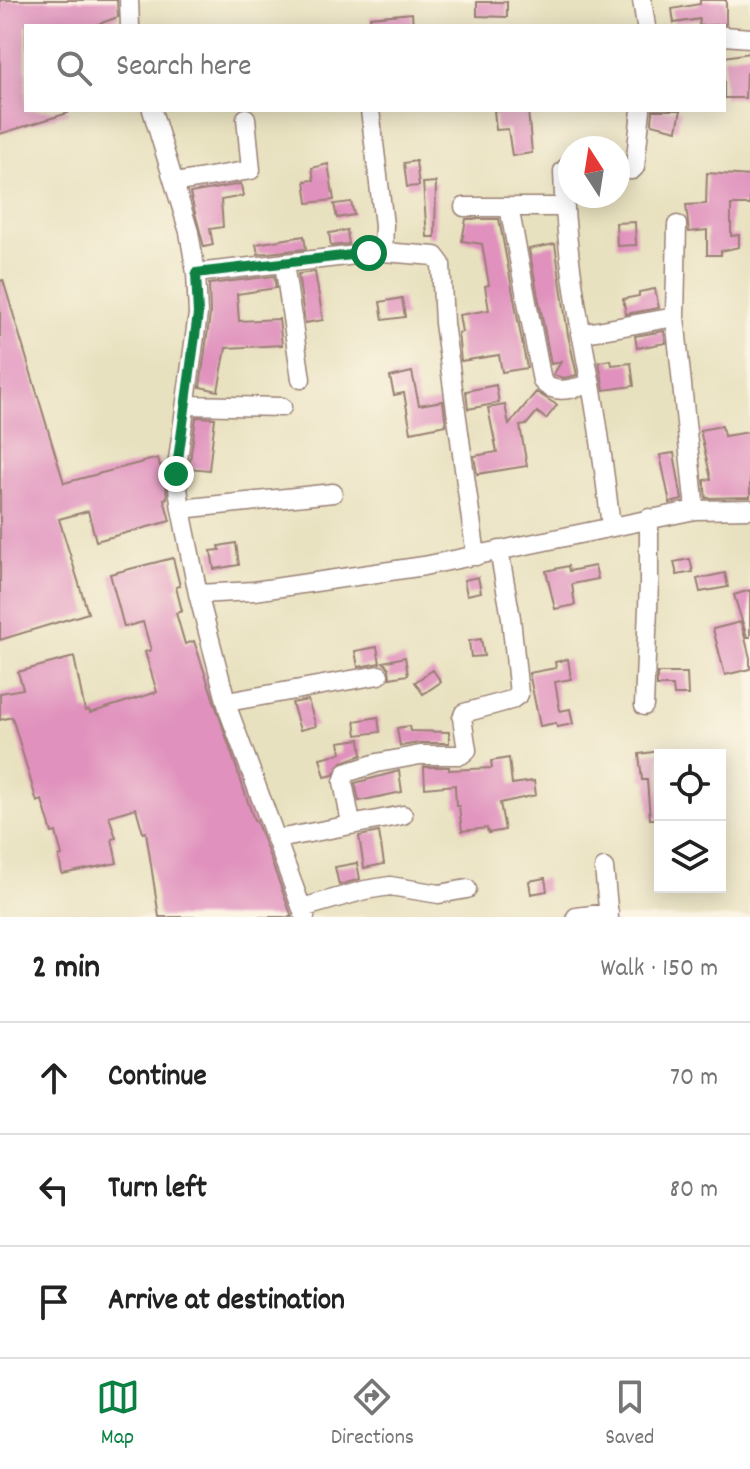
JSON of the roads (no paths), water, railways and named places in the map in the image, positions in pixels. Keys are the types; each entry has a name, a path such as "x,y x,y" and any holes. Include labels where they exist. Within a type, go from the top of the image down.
{"street":[{"path":"129,0 130,24"},
{"path":"642,0 646,24"},
{"path":"726,36 750,38"},
{"path":"153,112 189,232 196,273 198,314 176,474 181,509 198,594 227,702 304,912 365,890 390,886 439,894 467,889"},
{"path":"370,112 384,225 383,252"},
{"path":"630,170 635,167 641,112"},
{"path":"174,183 251,170 246,118"},
{"path":"464,207 558,207"},
{"path":"509,207 542,381 548,388 558,390 591,384"},
{"path":"564,208 580,334 591,384 611,526"},
{"path":"677,225 675,317 695,510"},
{"path":"196,273 383,252 435,256 441,264 444,323 476,556"},
{"path":"284,263 301,379"},
{"path":"580,334 675,317"},
{"path":"186,405 282,407"},
{"path":"181,509 333,493"},
{"path":"198,594 254,591 476,556 695,510 750,509"},
{"path":"644,706 649,518"},
{"path":"351,823 343,782 346,773 420,755 461,755 467,750 464,713 511,700 519,694 511,618 499,550"},
{"path":"227,702 379,675"},
{"path":"278,839 403,815"},
{"path":"576,917 609,915 604,868"}]}
